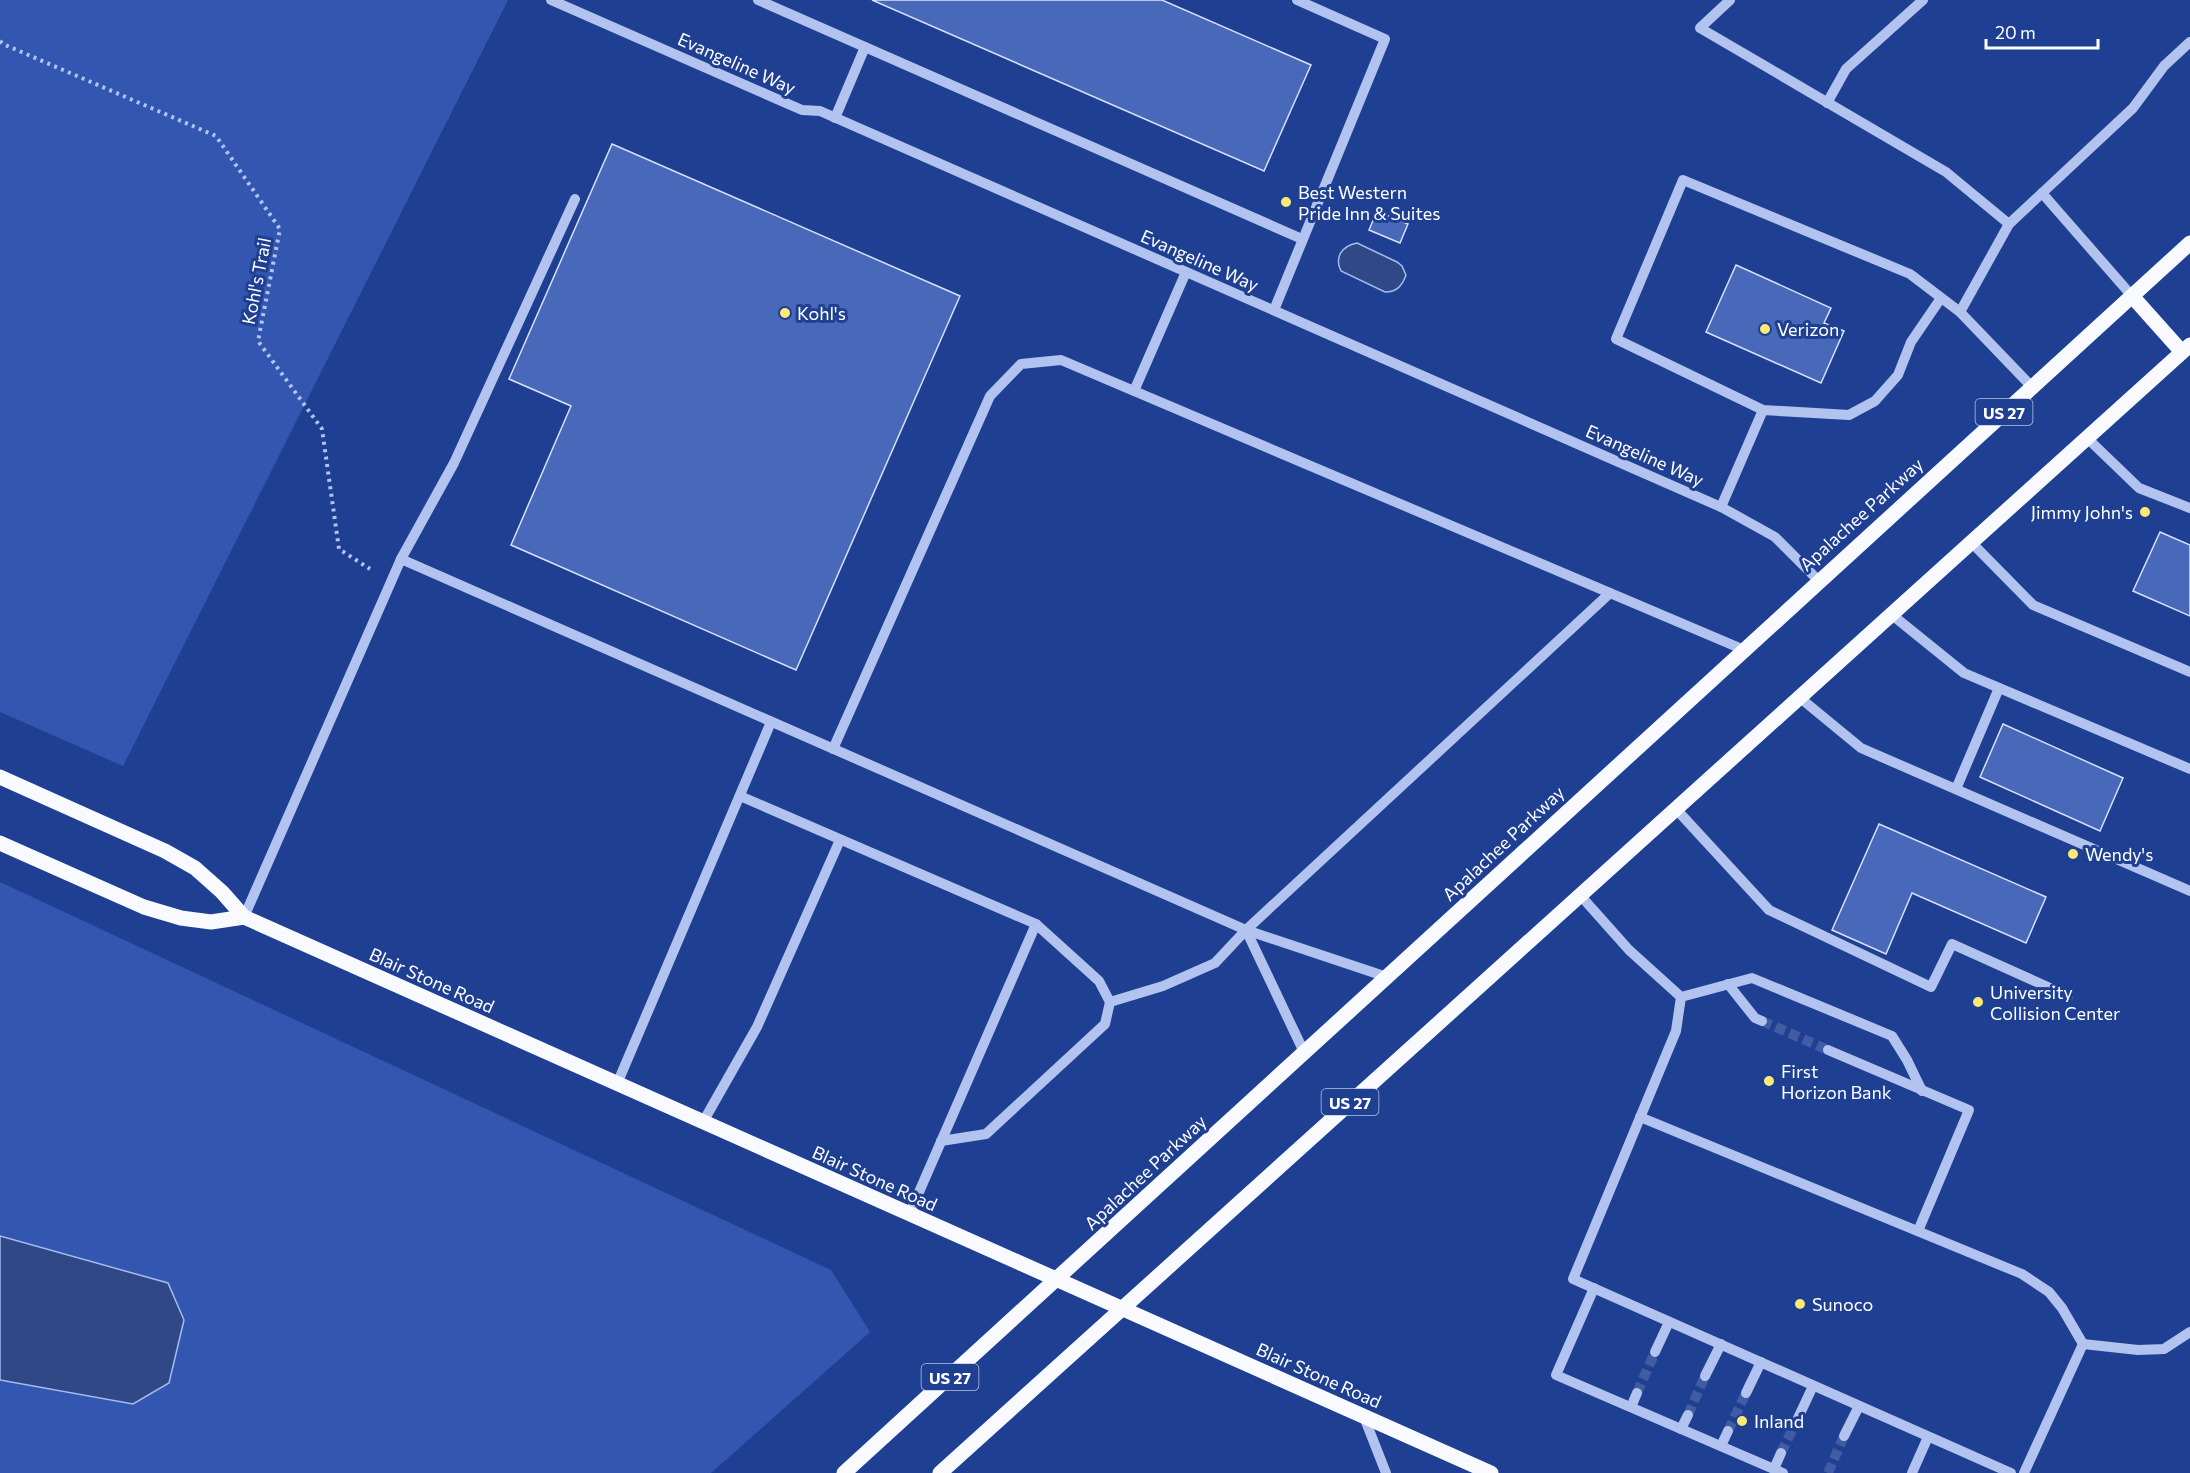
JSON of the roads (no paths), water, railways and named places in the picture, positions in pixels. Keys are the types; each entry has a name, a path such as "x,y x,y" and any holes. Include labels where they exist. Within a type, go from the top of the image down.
{"main road":[{"name":"Apalachee Parkway","path":"844,1473 1057,1280 1742,649 2190,243"},
{"path":"2132,296 2187,352"},
{"name":"US 27","path":"940,1473 1971,542 2187,352"},
{"name":"Blair Stone Road","path":"0,777 165,851 195,868 222,892 244,917 1491,1473"},
{"path":"0,843 144,907 181,918 211,922 244,917"}],"street":[{"name":"Evangeline Way","path":"551,0 802,110 820,111 1721,507 1775,537 1818,580"},
{"path":"758,0 1302,239"},
{"path":"1274,310 1385,39 1297,0"},
{"path":"1730,0 1700,28 1946,172 2009,224"},
{"path":"1827,103 1846,69 1923,0"},
{"path":"1960,312 2009,224 2133,108 2164,66 2190,42"},
{"path":"835,118 865,47"},
{"path":"1941,298 1911,342 1898,375 1875,401 1849,415 1764,410 1616,339 1683,180 1910,274 1960,312 2032,387"},
{"path":"2042,193 2132,296"},
{"path":"244,917 401,559 454,463 575,199"},
{"path":"1134,391 1186,272"},
{"path":"833,749 990,396 1021,364 1061,360 1742,649"},
{"path":"1721,507 1764,410"},
{"path":"2087,438 2139,488 2190,508"},
{"path":"1971,542 2033,606 2190,672"},
{"path":"401,559 1246,930 1387,977"},
{"path":"1110,1002 1163,986 1215,963 1246,930 1610,593"},
{"path":"1891,614 1964,673 2190,770"},
{"path":"1956,789 1999,688"},
{"path":"1799,697 1861,748 2190,891"},
{"path":"617,1084 771,722"},
{"path":"740,796 1036,924 1099,981 1110,1002 1105,1024 986,1134 941,1141"},
{"path":"1676,809 1769,910 1931,987 1952,944 2068,996"},
{"path":"703,1122 757,1027 840,840"},
{"path":"1580,895 1629,950 1681,997"},
{"path":"909,1215 1036,924"},
{"path":"1246,930 1304,1053"},
{"path":"1681,997 1752,978 1892,1036 1922,1091"},
{"path":"1728,984 1755,1018 1762,1021"},
{"path":"1681,997 1676,1031 1573,1279 2011,1473"},
{"path":"1828,1050 1969,1110 1918,1231"},
{"path":"1640,1117 2022,1274 2049,1292 2062,1308 2083,1344"},
{"path":"1594,1288 1557,1375 1778,1471 1781,1453"},
{"path":"1655,1352 1669,1322"},
{"path":"2083,1344 2138,1350 2164,1349 2190,1332"},
{"path":"1705,1376 1721,1344"},
{"path":"2024,1473 2083,1344"},
{"path":"1746,1394 1761,1362"},
{"path":"1798,1418 1814,1386"},
{"path":"1631,1407 1637,1393"},
{"path":"1844,1436 1859,1406"},
{"path":"1682,1429 1688,1415"},
{"path":"1364,1417 1386,1473"},
{"path":"1721,1446 1728,1431"},
{"path":"1912,1473 1928,1437"}],"tunnel":[{"path":"1762,1021 1828,1050"},
{"path":"1637,1393 1655,1352"},
{"path":"1688,1415 1705,1376"},
{"path":"1728,1431 1746,1393"},
{"path":"1781,1453 1798,1418"},
{"path":"1828,1473 1844,1436"}],"place":[{"name":"Best Western Pride Inn & Suites","path":"1286,202"},
{"name":"Kohl's","path":"785,313"},
{"name":"Verizon","path":"1765,329"},
{"name":"Jimmy John's","path":"2145,512"},
{"name":"Wendy's","path":"2073,854"},
{"name":"University Collision Center","path":"1978,1002"},
{"name":"First Horizon Bank","path":"1769,1081"},
{"name":"Sunoco","path":"1800,1304"},
{"name":"Inland","path":"1742,1421"}]}
